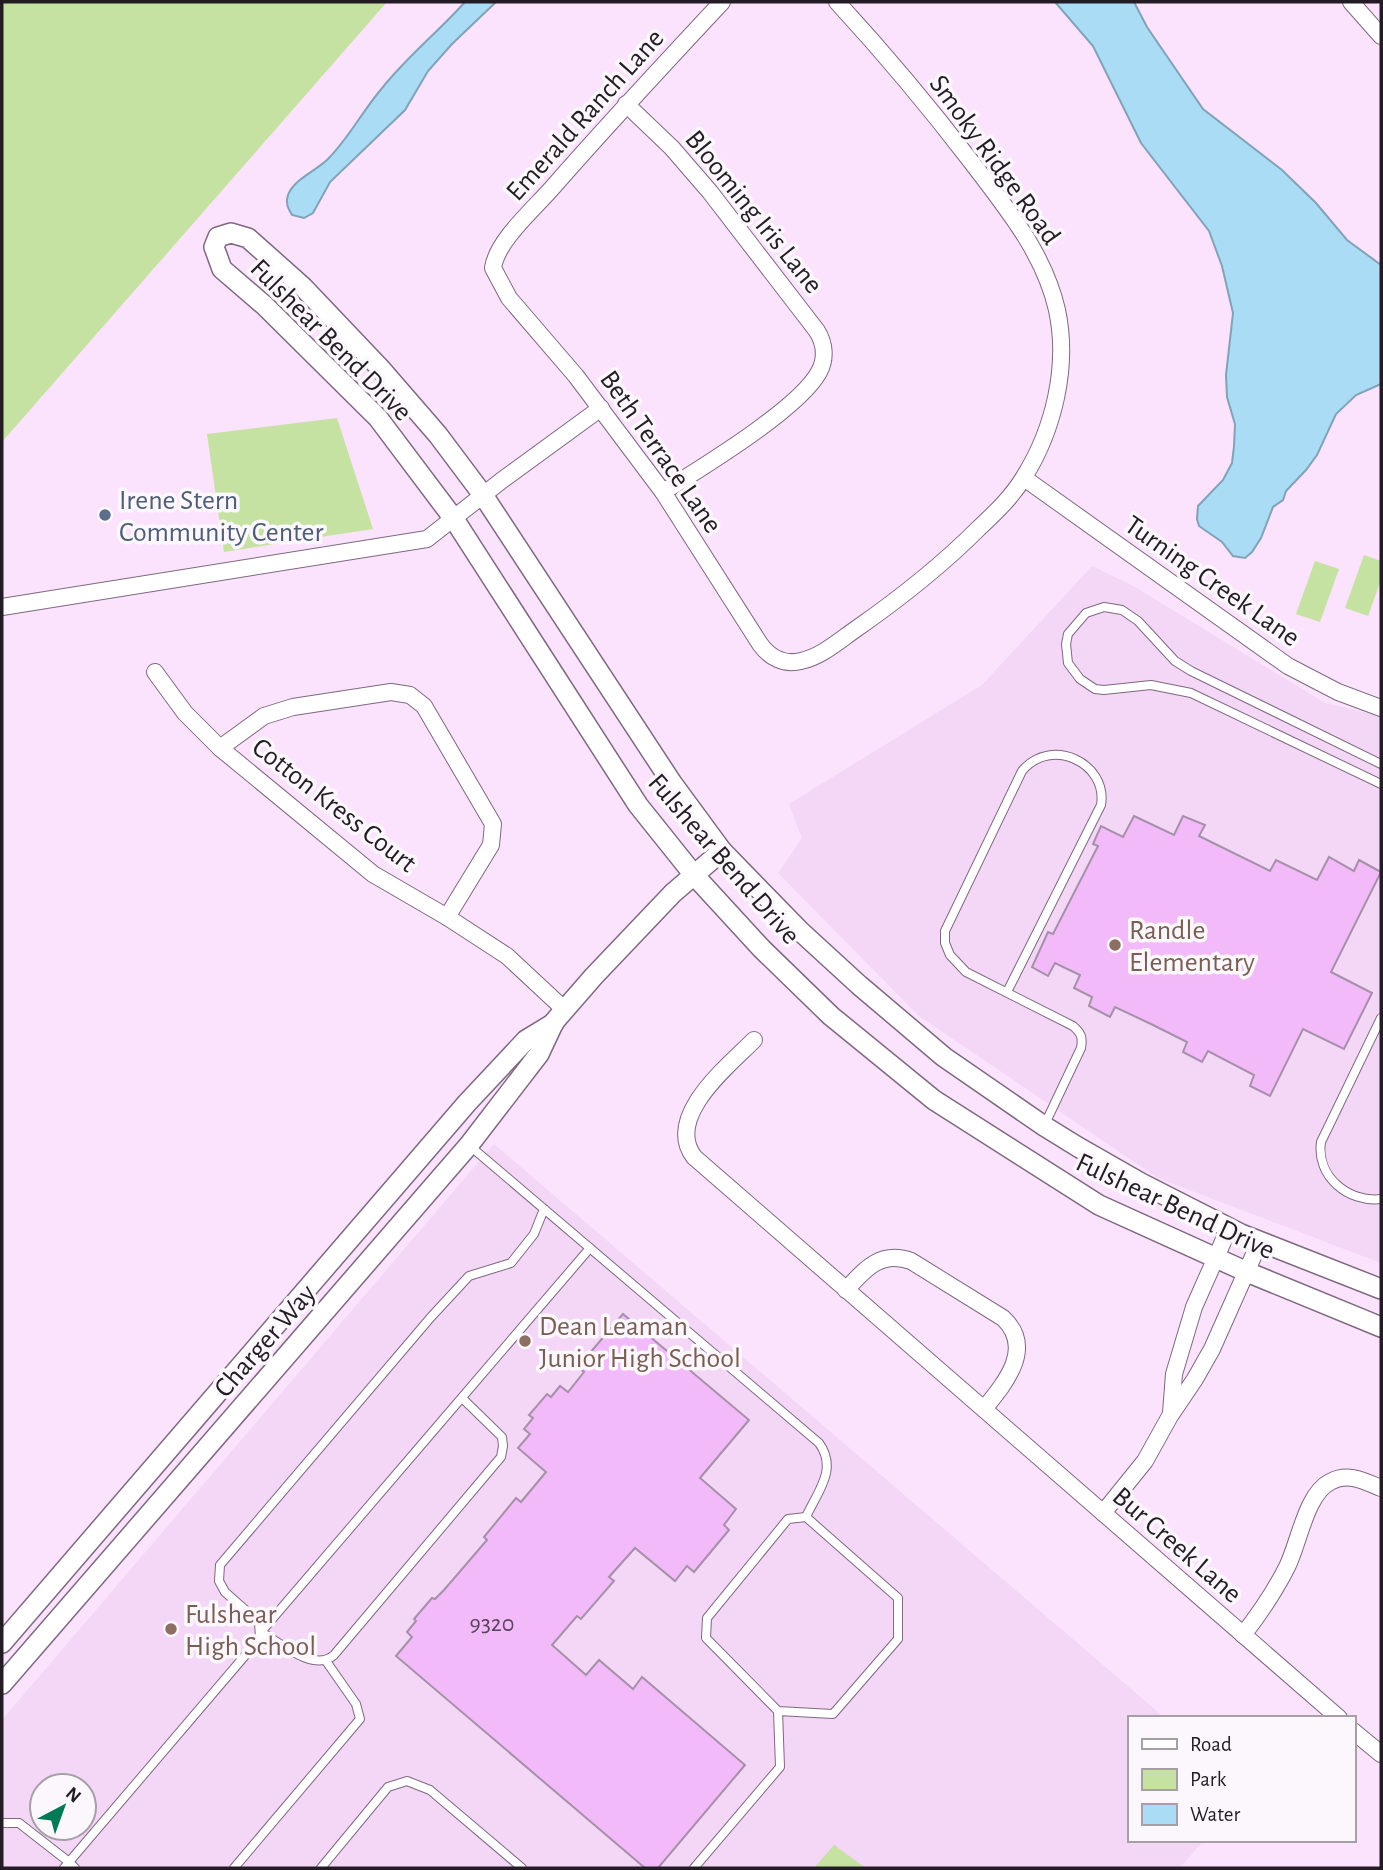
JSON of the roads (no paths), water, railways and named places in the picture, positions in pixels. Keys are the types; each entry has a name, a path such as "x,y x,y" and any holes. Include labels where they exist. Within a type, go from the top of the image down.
{"street":[{"name":"Emerald Ranch Lane","path":"493,268 501,248 626,104 722,2"},
{"name":"Smoky Ridge Road","path":"786,662 814,656 909,590 987,520 1024,478 1049,424 1060,368 1058,313 1048,278 1032,247 983,177 921,97 837,2"},
{"path":"1351,2 1381,36"},
{"name":"Blooming Iris Lane","path":"626,104 672,148 775,274 820,336 823,349 822,363 812,382 784,408 724,453 663,492"},
{"name":"Fulshear Bend Drive","path":"1381,1289 1230,1228 1141,1183 1044,1126 944,1057 859,985 799,930 722,851 672,783 483,495 439,435 303,286 248,238 231,233 218,237 214,247 222,269 264,305 378,418 454,519 638,805 694,875 762,949 831,1016 934,1100 1099,1205 1216,1259 1381,1327"},
{"name":"Beth Terrace Lane","path":"493,268 509,298 552,346 663,492 760,645 774,658 786,662"},
{"path":"2,607 427,539 601,408"},
{"name":"Turning Creek Lane","path":"1024,478 1288,666 1338,692 1381,708"},
{"name":"Cotton Kress Court","path":"155,672 185,713 220,748 373,874 447,916 507,956 560,1016"},
{"path":"220,748 264,716 293,707 391,692 410,695 424,706 493,824 491,845 447,916"},
{"name":"Charger Way","path":"2,1643 447,1125 526,1040 560,1016 673,893 722,851"},
{"name":"Charger Way","path":"2,1685 469,1145 539,1054 560,1016"},
{"name":"Bur Creek Lane","path":"754,1040 693,1107 685,1134 694,1157 1337,1716"},
{"path":"447,1125 469,1145"},
{"path":"1170,1416 1174,1374 1194,1307 1230,1228"},
{"path":"1103,1513 1145,1461 1170,1416 1195,1380 1212,1349 1260,1241"},
{"path":"846,1290 872,1263 887,1257 900,1257 916,1264 1003,1318 1014,1332 1018,1353 1012,1369 984,1409"},
{"path":"1243,1635 1268,1601 1289,1564 1311,1500 1318,1490 1328,1482 1346,1477 1357,1478 1381,1488"},
{"path":"1355,1733 1381,1754"}],"lane":[{"path":"1381,764 1191,671 1175,661 1138,621 1122,610 1104,607 1086,613 1068,634 1068,663 1080,679 1096,689 1151,685 1191,693 1381,784"},
{"path":"1007,992 1101,805 1103,795 1094,774 1083,764 1057,753 1037,757 1022,771 945,931 945,943 950,955 966,972 1073,1026 1083,1039 1044,1126"},
{"path":"1381,1018 1321,1142 1320,1153 1324,1170 1330,1180 1339,1187 1372,1200 1381,1199"},
{"path":"469,1145 819,1443 829,1461 828,1471 806,1517"},
{"path":"2,1823 19,1823 34,1833 69,1866 260,1638 259,1622 225,1592 219,1581 220,1565 469,1276 511,1263 534,1234 544,1209"},
{"path":"261,1632 590,1248"},
{"path":"261,1632 314,1660 326,1661 334,1656 500,1457 502,1437 462,1398"},
{"path":"806,1517 898,1598 898,1639 833,1714 778,1711 706,1638 707,1618 788,1519 806,1517"},
{"path":"234,1868 360,1719 356,1704 326,1661"},
{"path":"694,1868 780,1767 778,1711"},
{"path":"321,1868 388,1787 407,1781 430,1790 522,1868"}],"water":[{"path":"465,2 496,2 428,71 405,110 330,182 313,213 304,218 292,215 287,203 291,189 328,159 393,76"},
{"path":"1055,2 1134,2 1147,27 1203,109 1282,170 1316,203 1347,240 1381,265 1381,384 1356,395 1336,414 1317,455 1286,491 1283,500 1273,507 1261,538 1245,558 1233,556 1222,542 1199,526 1197,519 1198,506 1223,480 1232,463 1234,446 1235,424 1227,397 1226,375 1233,313 1222,266 1209,231 1141,143 1093,46"}],"place":[{"name":"Irene Stern Community Center","path":"105,515"},
{"name":"Randle Elementary","path":"1115,945"},
{"name":"Dean Leaman Junior High School","path":"525,1341"},
{"name":"Fulshear High School","path":"171,1629"}]}
